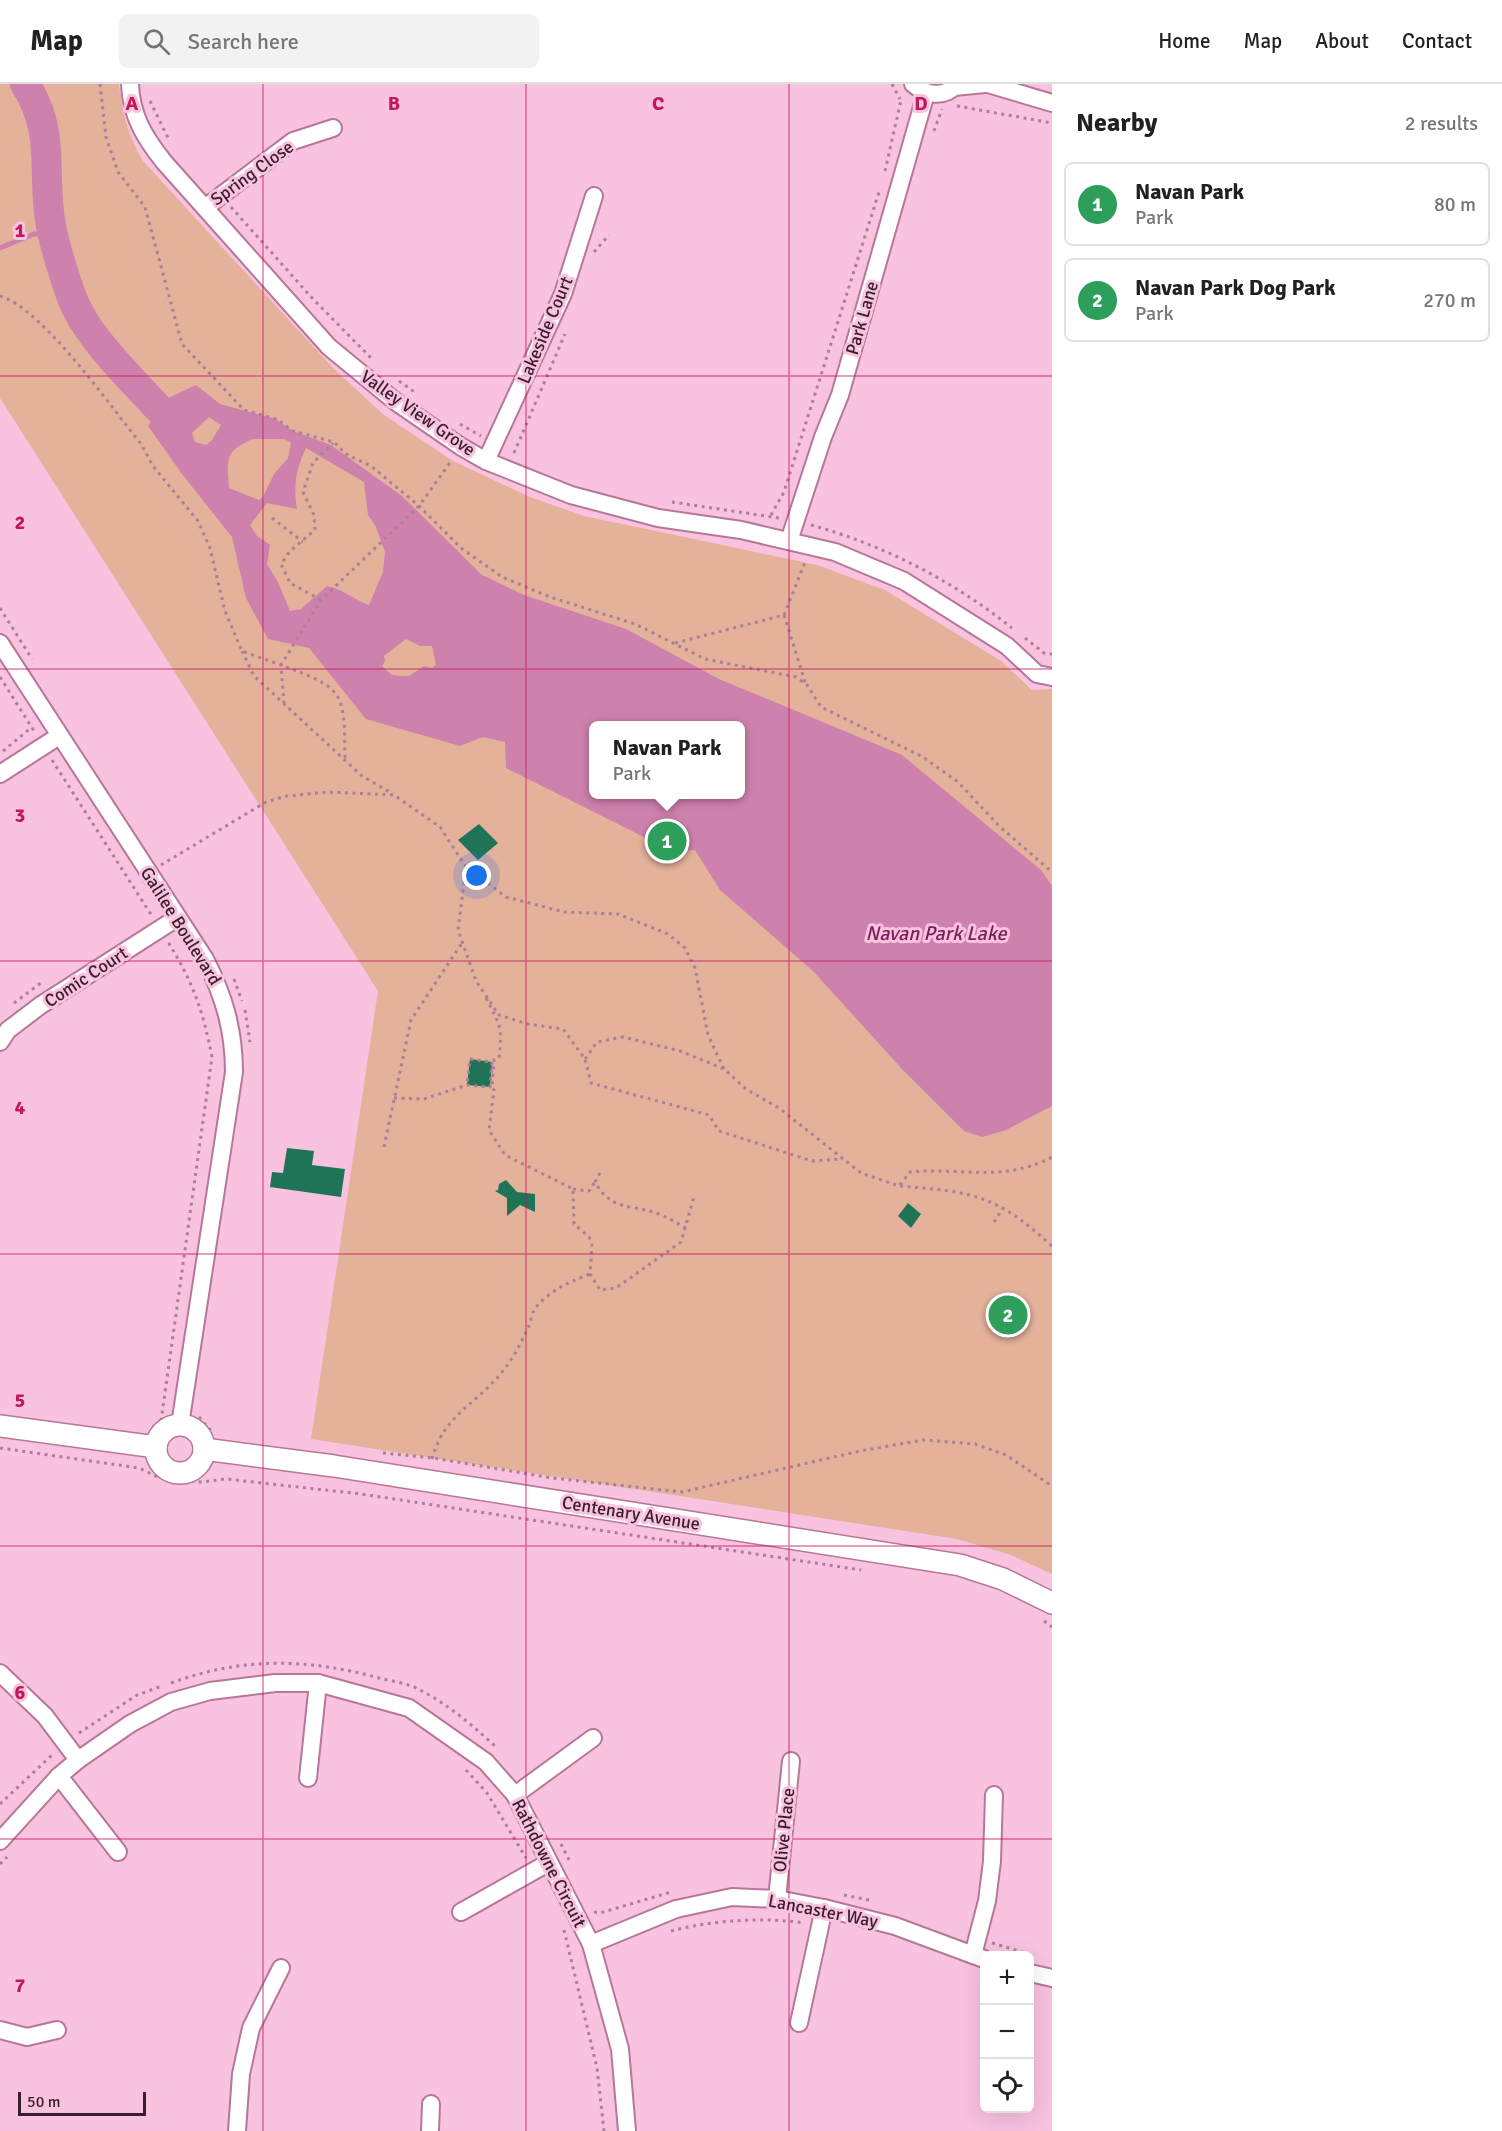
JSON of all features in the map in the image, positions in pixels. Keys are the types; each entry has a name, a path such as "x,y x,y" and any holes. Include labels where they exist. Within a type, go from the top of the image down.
{"street":[{"name":"Valley View Grove","path":"130,84 130,99 141,132 164,162 329,347 396,402 460,446 486,461 571,495 658,519 789,540 835,552 904,581 1007,646 1037,674 1052,677"},
{"path":"920,88 936,94 955,86 987,84 1052,103"},
{"name":"Park Lane","path":"789,540 823,437 840,395 920,88"},
{"name":"Spring Close","path":"206,207 293,141 333,128"},
{"name":"Lakeside Court","path":"486,461 563,294 594,196"},
{"name":"Galilee Boulevard","path":"0,643 59,736 155,868 177,918 205,959 220,988 234,1044 234,1072 171,1423"},
{"path":"0,774 59,736"},
{"name":"Comic Court","path":"0,1042 8,1030 41,1005 177,918"},
{"path":"171,1423 194,1430 204,1449 199,1463 186,1472 179,1473 171,1471 159,1462 156,1447 171,1423"},
{"path":"0,1426 156,1447"},
{"name":"Centenary Avenue","path":"204,1449 334,1466 960,1565 1003,1579 1048,1612"},
{"path":"0,1673 45,1716 78,1760"},
{"name":"Rathdowne Circuit","path":"0,1841 59,1776 78,1760 130,1724 171,1702 210,1691 275,1683 318,1683 408,1708 486,1762 515,1795 541,1867 591,1944 620,2049 627,2131"},
{"path":"308,1778 318,1683"},
{"path":"515,1795 593,1738"},
{"name":"Olive Place","path":"777,1899 791,1761"},
{"path":"59,1776 118,1852"},
{"path":"979,1957 987,1901 994,1795"},
{"path":"461,1912 541,1867"},
{"name":"Lancaster Way","path":"591,1944 676,1909 732,1897 777,1899 824,1908 895,1926 979,1957"},
{"path":"798,2023 824,1908"},
{"path":"237,2131 242,2074 251,2028 281,1968"},
{"path":"1034,1974 1052,1978"},
{"path":"0,2030 27,2037 57,2030"},
{"path":"430,2131 431,2104"}],"path":[{"path":"100,84 106,137 118,172 145,207 182,344 244,410 276,419 293,432 334,442 346,454 370,466 419,506 461,548 502,577 549,597 635,624 705,659 796,677 807,685"},
{"path":"149,99 170,141"},
{"path":"884,174 901,100"},
{"path":"932,137 941,110 960,106 1052,123"},
{"path":"771,516 784,492 881,185"},
{"path":"220,196 313,299 380,366"},
{"path":"0,296 12,299 37,318 141,444 153,466 198,521 210,548 225,611 254,676 362,776 440,827 466,867 506,897 564,912 618,914 668,934 685,948 695,968 708,1035 724,1069"},
{"path":"398,380 424,400"},
{"path":"452,419 524,459"},
{"path":"284,704 281,665 321,600 419,506 470,430"},
{"path":"321,600 290,583 281,564 290,551 315,530 314,515 303,492 313,463 334,442"},
{"path":"667,501 771,516 813,525 893,555 928,573 1000,618 1044,653 1052,654"},
{"path":"272,518 303,542"},
{"path":"813,525 812,546 784,615 807,685 821,707 923,758 958,782 999,825 1052,872"},
{"path":"0,608 37,667"},
{"path":"675,643 784,615"},
{"path":"242,651 313,677 332,688 344,707 345,758"},
{"path":"0,677 184,969 203,1011 212,1057 171,1423"},
{"path":"0,752 32,727"},
{"path":"155,868 266,801 287,796 327,792 394,795"},
{"path":"155,868 156,855"},
{"path":"393,1098 424,1099 467,1084 490,1087 494,1060 500,1058 501,1027 476,981 458,930 466,867"},
{"path":"155,868 168,874"},
{"path":"384,1147 411,1020 462,943"},
{"path":"232,976 250,1028 251,1047"},
{"path":"476,981 499,1015 528,1024 563,1029 585,1059 591,1083 709,1115 719,1131 812,1161 843,1159"},
{"path":"585,1059 597,1042 623,1036 680,1052 724,1069 746,1089 779,1108 861,1173 899,1186 966,1194 1004,1207 1052,1246"},
{"path":"467,1084 470,1059 492,1062 493,1068"},
{"path":"491,1080 494,1090 489,1130 505,1155 573,1189 589,1191 600,1173"},
{"path":"899,1186 910,1172 930,1170 981,1175 1010,1172 1052,1157"},
{"path":"595,1182 603,1195 622,1206 656,1213 686,1228"},
{"path":"573,1189 574,1224 589,1237 592,1245 590,1274 600,1290 616,1288 681,1242 694,1197"},
{"path":"994,1222 1004,1207"},
{"path":"590,1274 558,1286 534,1309 529,1326 502,1373 457,1412 438,1438 433,1458 552,1478 682,1492 860,1451 923,1440 975,1444 1006,1455 1052,1486"},
{"path":"0,1448 139,1468 160,1478 201,1482 226,1479 361,1494 867,1571"},
{"path":"1048,1612 1052,1627"},
{"path":"459,1762 487,1793 541,1867"},
{"path":"0,1864 8,1856"},
{"path":"666,1932 715,1923 790,1921 820,1925"},
{"path":"560,1922 565,1932 597,2068 604,2131"}],"shaded area":[{"path":"0,84 119,84 126,124 143,161 333,368 384,415 453,461 530,497 584,516 817,565 885,590 1001,661 1032,690 1052,689 1052,1574 1011,1555 957,1539 311,1439 378,991 0,398"}],"water":[{"name":"Navan Park Lake","path":"196,385 220,404 276,419 293,431 331,445 402,496 482,575 524,595 626,629 719,679 902,755 1041,870 1052,886 1052,1106 1006,1130 982,1137 964,1131 902,1069 813,971 720,890 695,850 672,851 506,768 505,742 483,737 460,746 366,719 309,648 268,639 246,598 232,537 182,474 148,426 162,401","holes":["209,417 221,425 206,445 195,442 192,433","253,439 284,439 291,443 288,458 274,474 263,497 259,500 229,488 229,458 237,448","306,448 364,482 368,515 376,527 385,552 383,572 369,605 327,586 301,609 290,611 278,582 267,564 270,545 257,536 250,525 267,503 297,509 295,485","406,639 420,646 432,646 436,665 431,668 424,666 409,676 392,675 382,666 385,661 384,656"]}],"building":[{"path":"479,824 498,843 478,860 458,840"},
{"path":"470,1059 492,1062 490,1087 467,1085"},
{"path":"287,1148 314,1151 312,1165 345,1169 341,1197 270,1187 272,1172 283,1173"},
{"path":"506,1180 517,1192 535,1194 535,1212 520,1205 507,1216 507,1198 495,1191 498,1190 499,1184"},
{"path":"908,1203 921,1214 911,1228 898,1216"}],"waterway":[{"path":"25,84 35,102 45,136 51,226 74,302 84,322 103,348 158,408"},
{"path":"0,248 34,234 53,234"}],"place":[{"name":"Navan Park","path":"667,841"},
{"name":"Navan Park Dog Park","path":"1008,1315"}]}
